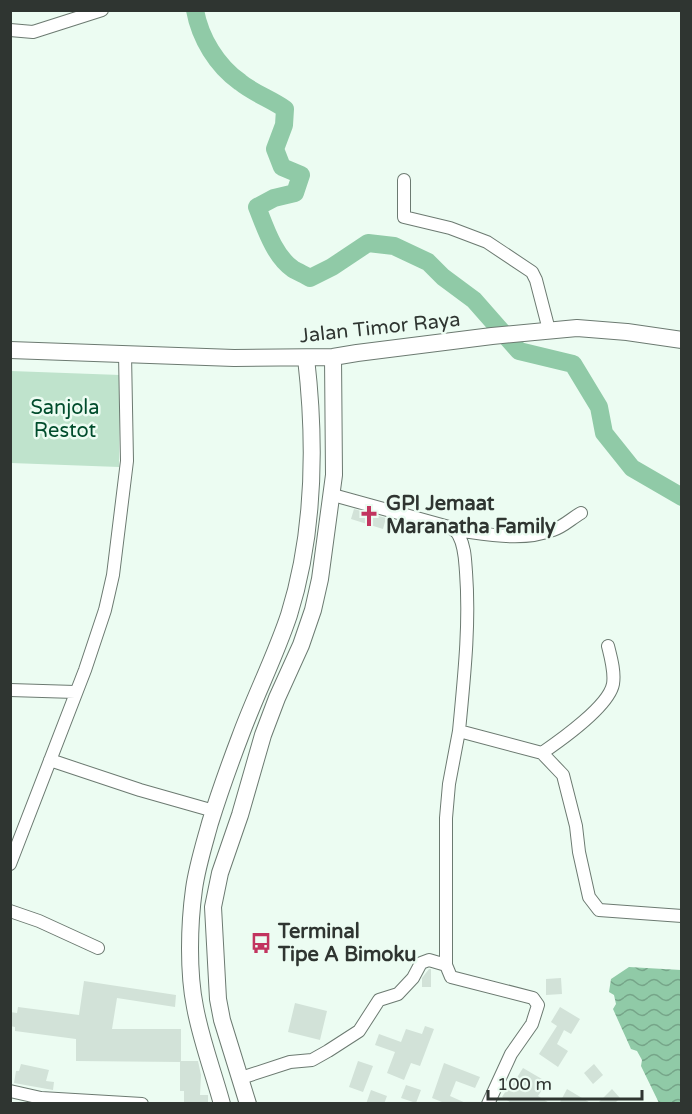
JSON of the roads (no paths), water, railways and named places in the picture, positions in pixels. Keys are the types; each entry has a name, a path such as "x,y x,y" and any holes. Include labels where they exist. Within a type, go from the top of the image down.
{"highway":[{"name":"Jalan Timor Raya","path":"10,350 234,358 306,358 333,357 549,330 601,329 681,340"},
{"path":"248,1104 222,1020 215,966 213,907 220,873 240,815 263,735 303,639 320,579 333,495 335,453 333,357"},
{"path":"222,1104 194,1006 191,966 193,891 196,871 214,811 240,737 283,632 296,592 310,508 313,430 306,358"},
{"path":"283,632 303,639"},
{"path":"191,966 215,966"}],"street":[{"path":"10,30 33,32 102,10"},
{"path":"404,180 404,217 450,228 487,243 532,272 549,330"},
{"path":"10,864 95,641 113,575 127,461 125,354"},
{"path":"333,495 392,510 455,530 510,536 536,536 555,530 580,513"},
{"path":"455,530 464,550 468,599 467,643 459,731 446,810 446,965 451,976 533,998 538,1005 532,1024 511,1054 488,1104"},
{"path":"542,753 595,711 610,693 613,671 608,646"},
{"path":"10,690 75,692"},
{"path":"459,731 542,753 563,775 576,826 589,897 599,910 681,916"},
{"path":"50,760 140,790 214,811"},
{"path":"10,911 39,921 99,948"},
{"path":"241,1078 290,1062 312,1060 359,1031 379,1000 399,994 413,978 421,963 429,960 446,965"},
{"path":"10,1090 41,1098 142,1104"}],"water":[{"path":"629,967 681,970 681,1103 659,1103 641,1066 642,1060 637,1051 631,1049 613,1009 616,1004 614,995 609,992 611,979"}],"waterway":[{"path":"195,10 205,41 224,68 245,86 285,109 284,125 275,149 282,167 301,175 295,193 274,198 257,207 280,257 293,269 310,278 332,267 368,243 394,246 428,262 443,277 474,300 519,351 573,364 599,407 604,433 632,468 682,497"}],"place":[{"name":"GPI Jemaat Maranatha Family","path":"369,516"},
{"name":"Terminal Tipe A Bimoku","path":"261,943"}],"park label":[{"name":"Sanjola Restot","path":"65,420"}]}
